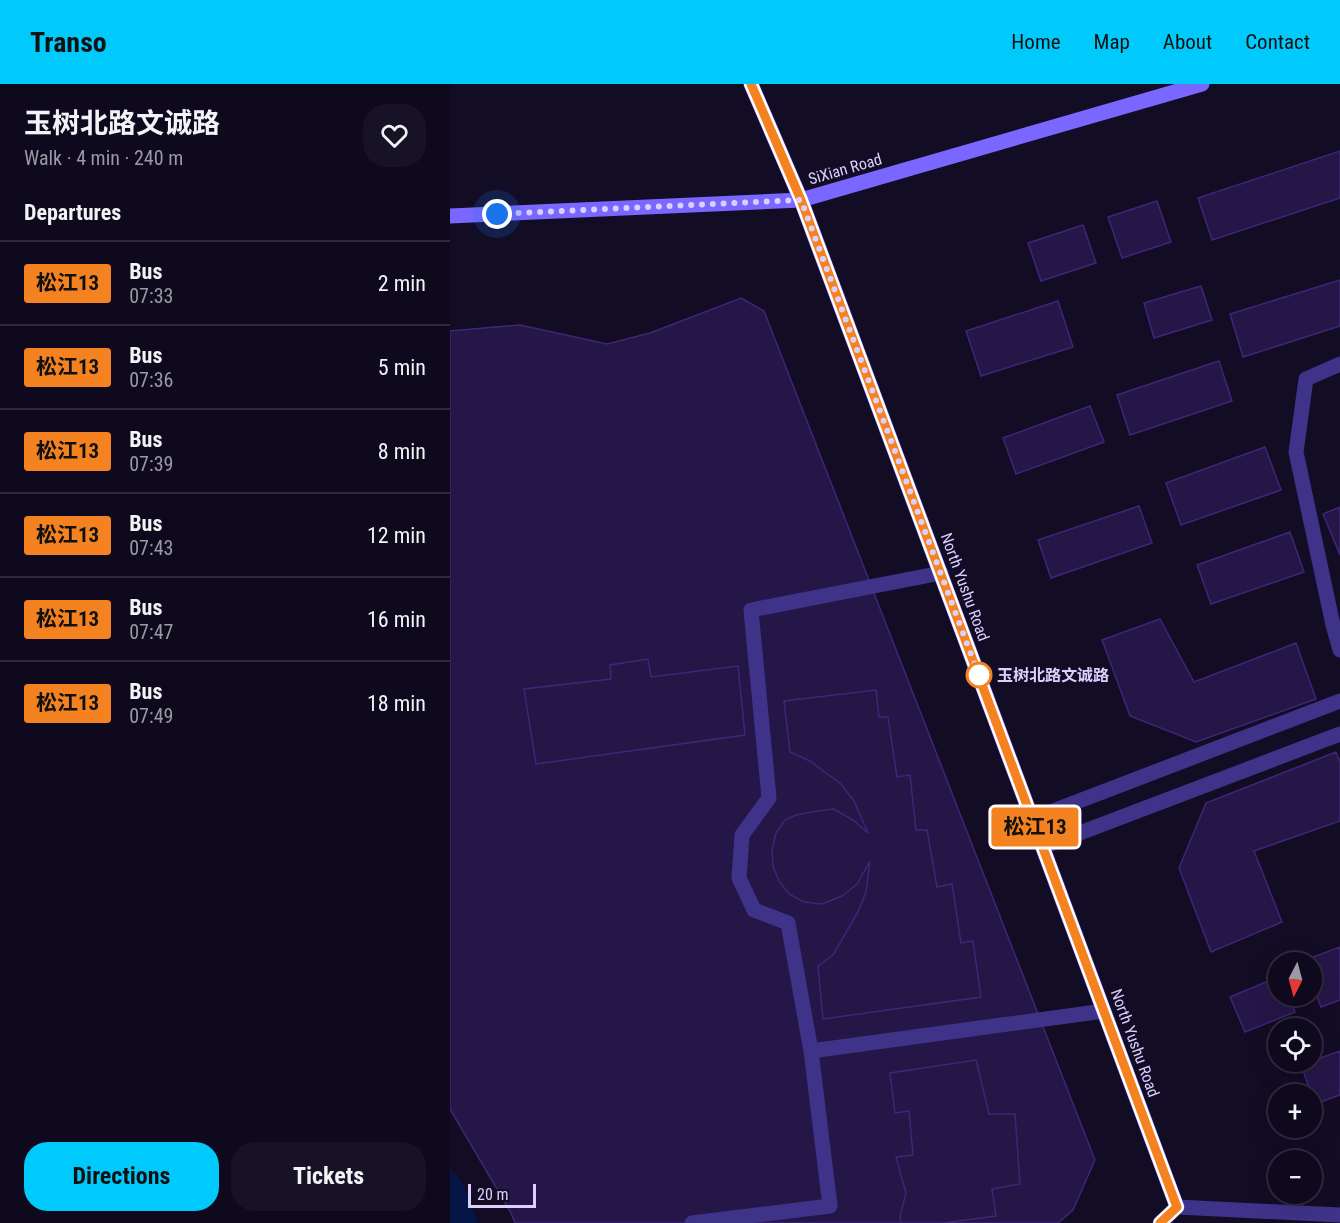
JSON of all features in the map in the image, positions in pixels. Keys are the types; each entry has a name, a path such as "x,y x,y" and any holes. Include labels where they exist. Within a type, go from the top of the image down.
{"main road":[{"name":"North Yushu Road","path":"752,84 801,200 1177,1207"},
{"name":"SiXian Road","path":"450,216 801,200 1203,84"}],"street":[{"path":"1340,364 1306,379 1296,452 1340,650"},
{"path":"692,1223 830,1206 811,1051 788,923 754,910 739,878 742,835 769,798 751,610 941,573"},
{"path":"1032,819 1340,701"},
{"path":"1043,847 1340,734"},
{"path":"811,1051 1104,1011"},
{"path":"1160,1223 1177,1207 1340,1215"}],"water":[{"path":"450,1168 462,1183 478,1223 450,1223"}],"building":[{"path":"1340,151 1340,198 1212,240 1198,198"},
{"path":"1157,201 1171,242 1122,258 1108,217"},
{"path":"1083,225 1096,263 1041,281 1028,243"},
{"path":"1340,280 1340,326 1243,357 1230,314"},
{"path":"1201,286 1212,320 1154,338 1144,303"},
{"path":"741,298 764,311 1095,1160 1073,1210 1058,1223 515,1223 450,1109 450,331 520,325 607,344 650,333"},
{"path":"1058,301 1073,347 981,376 966,331"},
{"path":"1219,361 1232,401 1130,435 1117,395"},
{"path":"1090,406 1104,442 1016,474 1003,438"},
{"path":"1265,447 1281,490 1181,525 1166,483"},
{"path":"1139,506 1152,543 1051,578 1038,540"},
{"path":"1340,507 1340,555 1323,514"},
{"path":"1290,532 1304,572 1211,604 1197,565"},
{"path":"1160,619 1194,682 1296,643 1316,699 1196,742 1130,716 1102,640"},
{"path":"648,659 651,677 738,666 745,735 536,764 524,689 611,679 610,665"},
{"path":"876,690 879,717 888,717 897,777 910,775 916,830 927,830 937,887 952,884 961,943 973,941 981,997 823,1019 818,966 833,955 858,912 866,892 870,861 857,884 842,896 822,904 804,902 789,894 779,881 773,866 772,850 776,833 785,820 796,815 834,809 853,820 868,833 854,801 841,784 810,761 790,752 784,701"},
{"path":"1336,752 1340,762 1340,821 1254,851 1282,922 1211,952 1179,868 1206,803"},
{"path":"1340,947 1340,1000 1321,1007 1322,1006 1322,954"},
{"path":"1268,981 1268,1006 1292,1006 1295,1012 1280,1018 1268,1018 1268,1023 1245,1032 1230,997"},
{"path":"1340,1051 1340,1095 1322,1101 1322,1084 1308,1084 1304,1072 1322,1072 1322,1057"},
{"path":"976,1060 989,1114 1015,1114 1020,1184 992,1189 996,1216 943,1223 901,1223 900,1216 906,1193 896,1157 913,1155 909,1111 895,1113 890,1073"}],"bus line":[{"name":"松江13","path":"751,84 801,200 1177,1207 1160,1223"}],"place":[{"name":"玉树北路文诚路","path":"979,675"}],"route":[{"path":"497,214 801,200 981,681 979,675"}]}
